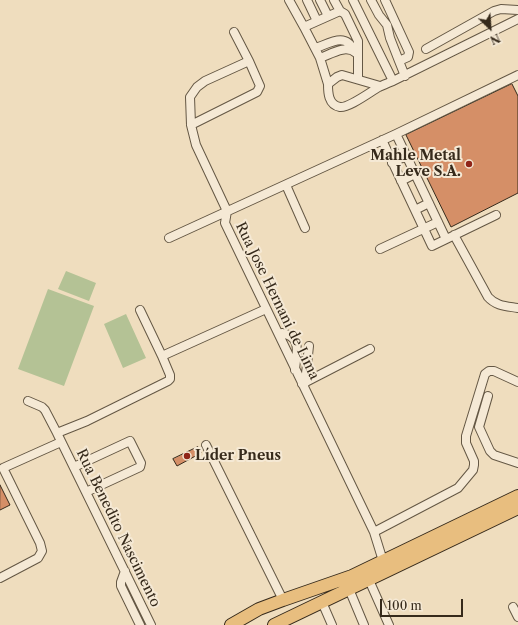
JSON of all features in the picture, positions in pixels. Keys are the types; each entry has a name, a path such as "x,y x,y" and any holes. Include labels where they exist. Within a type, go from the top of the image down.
{"highway":[{"path":"231,625 259,610 283,600 352,576 518,496"},
{"path":"274,625 515,511"}],"street":[{"path":"289,0 316,48 328,84 328,97 332,103 340,106 348,104 380,86 405,76 518,19"},
{"path":"307,0 317,21"},
{"path":"320,0 328,16"},
{"path":"334,0 340,11 345,14 358,41 356,53 358,79"},
{"path":"353,0 393,81"},
{"path":"371,0 390,31 390,38 405,76"},
{"path":"385,0 409,52 408,57 399,61"},
{"path":"426,49 501,9 518,10"},
{"path":"304,27 340,11"},
{"path":"191,125 257,92 260,86 234,32"},
{"path":"316,48 340,40 345,40 356,53"},
{"path":"320,58 345,49 356,53"},
{"name":"Rua Jose Hernani de Lima","path":"249,61 204,81 197,87 190,97 191,125 196,145 227,211 225,222 295,371 304,383 374,532 383,561"},
{"path":"169,238 396,134 518,75"},
{"path":"328,84 336,77 342,76 380,86"},
{"path":"396,134 446,239"},
{"path":"382,140 432,246 496,215"},
{"path":"392,163 406,156"},
{"path":"401,181 415,174"},
{"path":"286,185 306,228"},
{"path":"415,210 429,203"},
{"path":"380,249 438,222"},
{"path":"454,235 488,297 493,302 500,305 518,308"},
{"path":"162,356 266,309"},
{"path":"57,434 87,421 170,379 170,375 162,356 140,310"},
{"path":"279,335 282,333 288,334 293,337 297,343 295,371"},
{"path":"304,383 309,346"},
{"path":"304,383 370,349"},
{"path":"374,532 458,488 473,470 474,461 466,443 466,436 485,374 489,371 494,371 518,382"},
{"path":"488,396 479,427 490,451 494,455 518,463"},
{"name":"Rua Benedito Nascimento","path":"28,401 42,406 45,410 151,625"},
{"path":"74,467 130,441 141,463 140,467 86,492"},
{"path":"0,578 38,558 42,551 40,543 3,468 61,442"},
{"path":"206,445 283,600"},
{"path":"124,571 121,586 140,625"},
{"path":"369,580 389,625"},
{"path":"349,589 364,625"},
{"path":"320,603 326,625"},
{"path":"320,603 332,625"},
{"path":"513,607 518,617"}],"green space":[{"path":"66,271 96,283 89,301 58,289"},
{"path":"48,289 94,306 64,386 18,369"},
{"path":"126,314 146,358 123,368 104,324"}],"building":[{"name":"Mahle Metal Leve S.A.","path":"512,84 518,96 518,193 451,227 406,135"},
{"name":"Líder Pneus","path":"198,447 201,453 177,466 173,459"},
{"path":"0,485 10,505 0,510"}],"place":[{"name":"Mahle Metal Leve S.A.","path":"469,164"},
{"name":"Líder Pneus","path":"187,456"}]}
